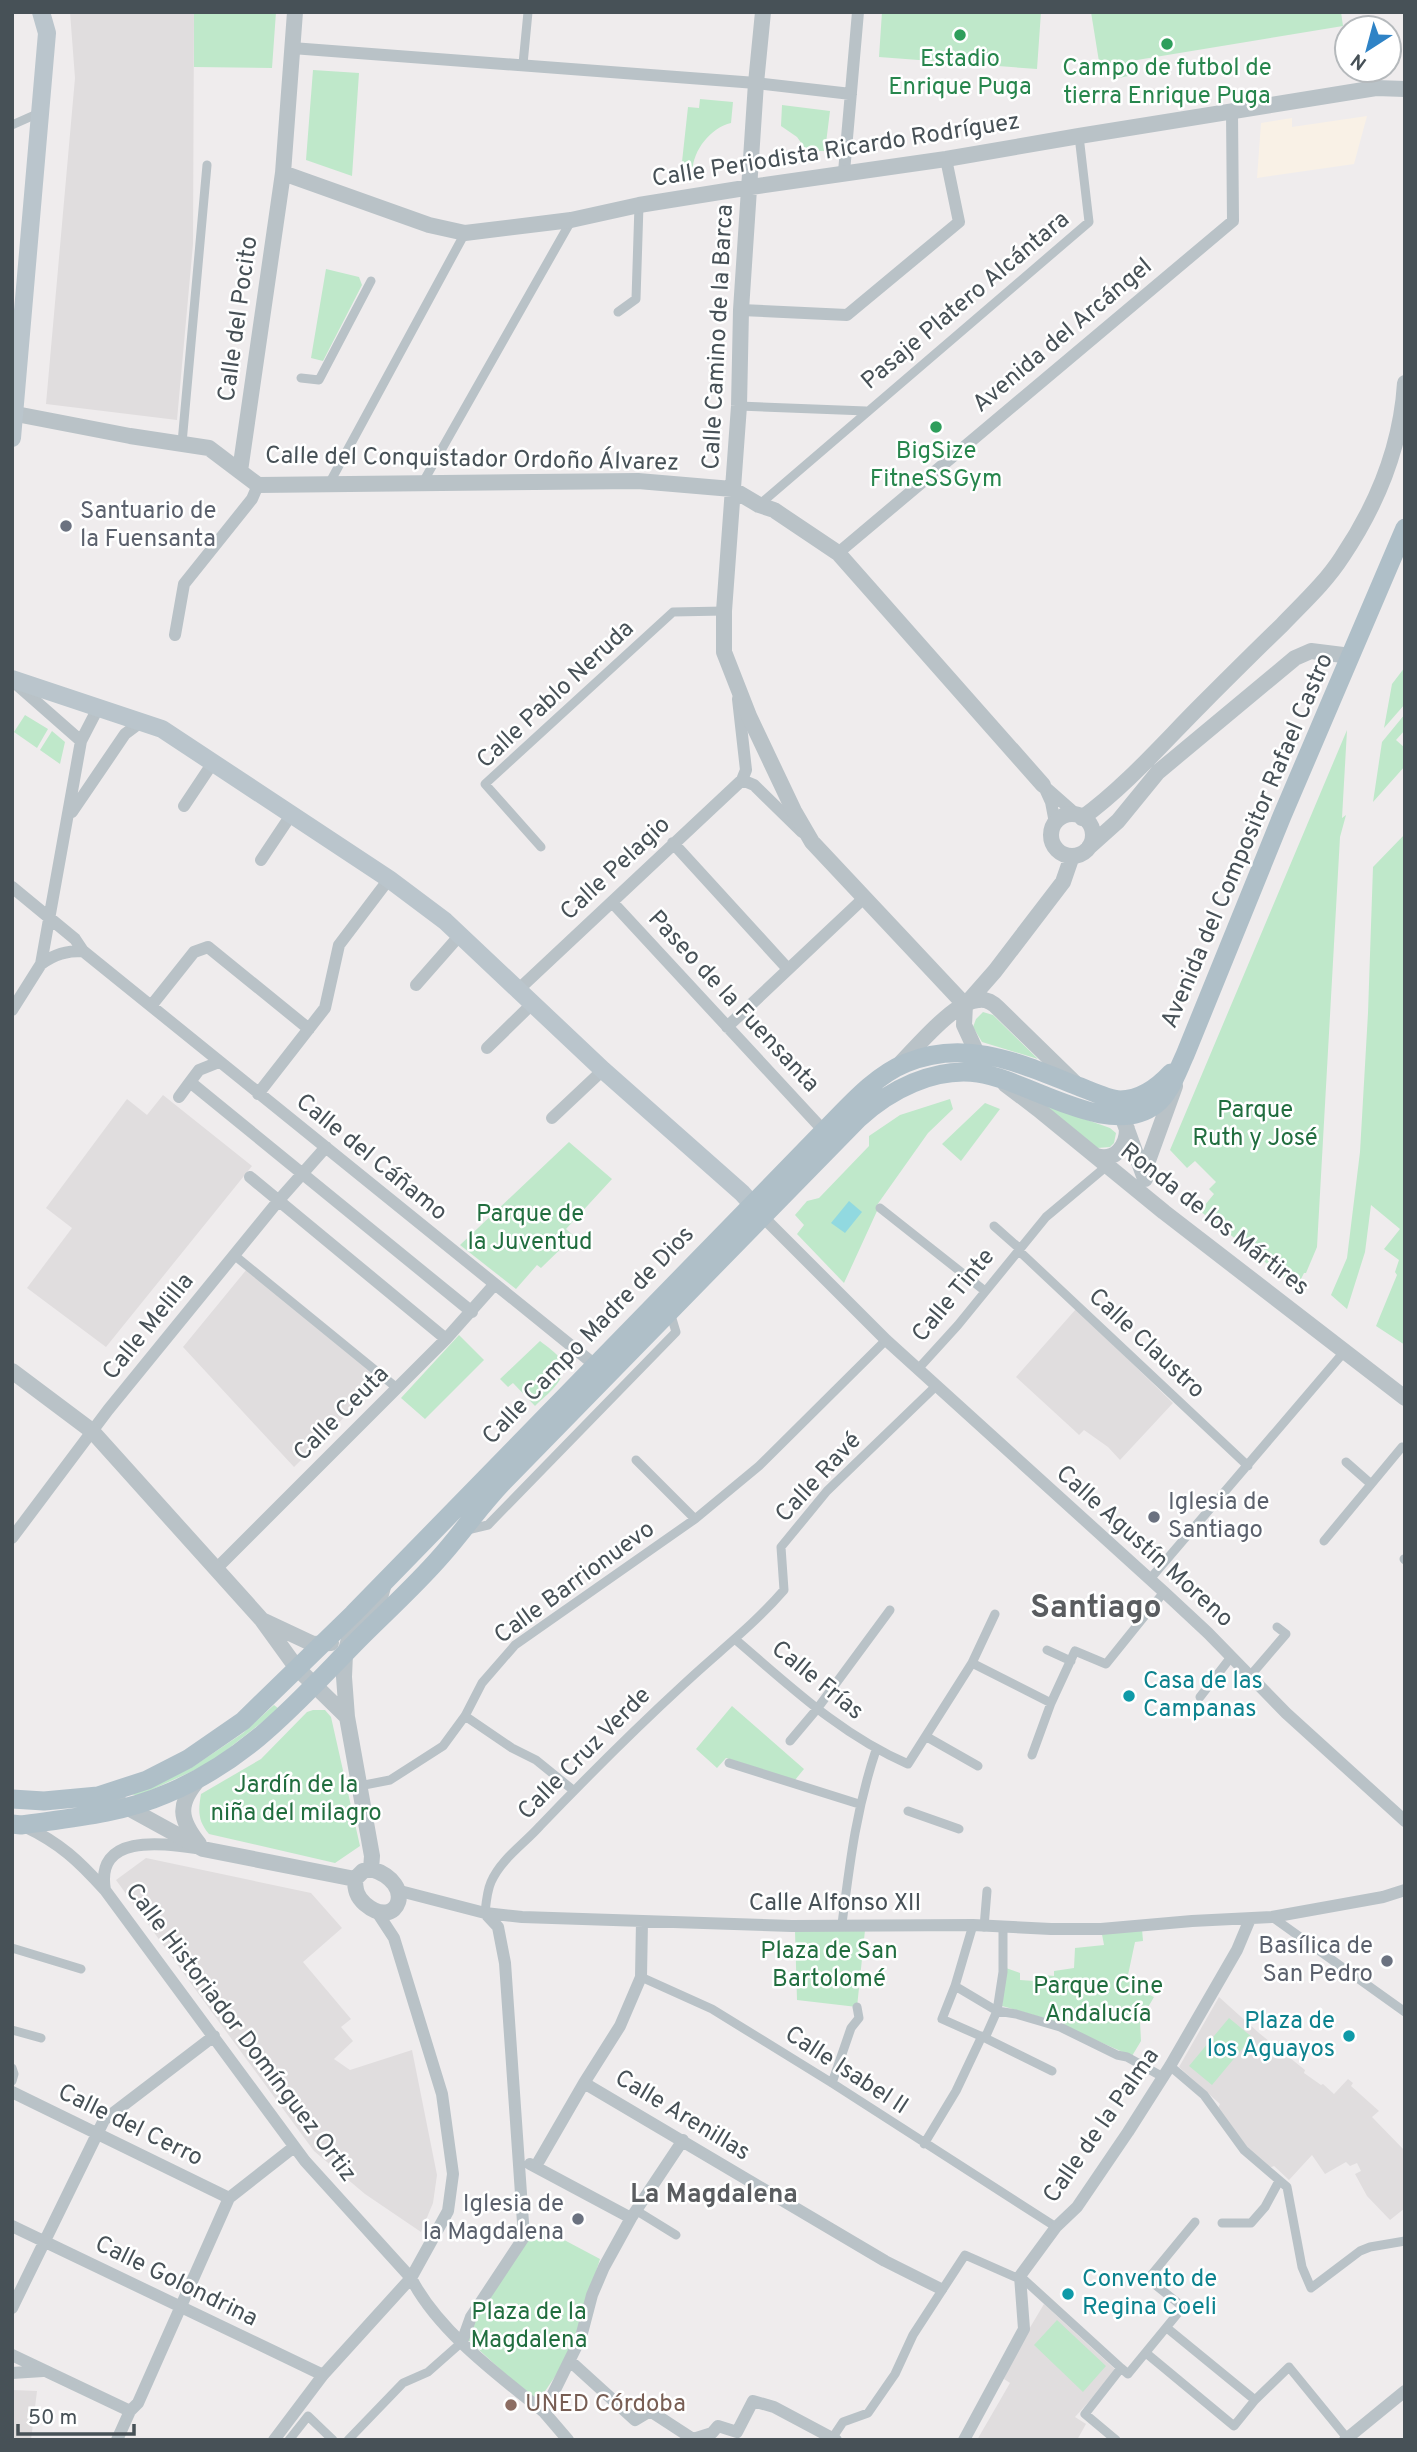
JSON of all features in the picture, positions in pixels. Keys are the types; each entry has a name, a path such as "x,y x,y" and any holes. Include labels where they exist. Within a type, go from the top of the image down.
{"main road":[{"path":"12,438 47,33 41,12"},
{"name":"Avenida del Compositor Rafael Castro","path":"1185,1055 1282,816 1405,528"},
{"name":"Avenida del Compositor Rafael Castro","path":"1354,650 1405,554"},
{"path":"12,680 162,729 388,879 445,921 609,1076 758,1210"},
{"name":"Calle Campo Madre de Dios","path":"17,1824 71,1818 130,1807 200,1779 259,1740 442,1555 483,1502 670,1311 824,1131 867,1089 896,1067 937,1054 975,1052 1016,1062 1111,1098 1129,1099 1147,1093 1162,1082 1185,1055"},
{"name":"Calle Campo Madre de Dios","path":"12,1799 44,1801 98,1796 147,1780 209,1747 243,1721 595,1365 758,1210 884,1097 907,1085 945,1074 973,1073 996,1077 1125,1123 1158,1102 1172,1083 1185,1055"}],"street":[{"name":"Calle del Pocito","path":"240,471 283,173 295,12"},
{"path":"523,64 528,12"},
{"name":"Calle Camino de la Barca","path":"764,12 756,83 741,310 739,406 724,611 724,652 749,716 794,811 812,842 965,1005"},
{"path":"844,172 858,12"},
{"path":"292,48 756,83 851,94"},
{"name":"Calle Periodista Ricardo Rodríguez","path":"283,173 429,225 465,233 571,220 639,205 844,172 946,159 1376,88 1405,89"},
{"path":"12,125 41,112"},
{"name":"Avenida del Arcángel","path":"838,553 1233,220 1232,113"},
{"name":"Pasaje Platero Alcántara","path":"759,505 1089,222 1079,136"},
{"path":"741,310 847,315 959,222 946,159"},
{"name":"Calle del Pocito","path":"182,443 207,165"},
{"path":"618,312 636,299 639,205"},
{"path":"422,484 571,220"},
{"path":"329,485 465,233"},
{"path":"302,378 319,380 371,281"},
{"path":"1055,823 1065,816 1079,816 1109,797 1314,593 1342,558 1372,506 1386,473 1398,432 1405,383"},
{"name":"Pasaje Platero Alcántara","path":"739,406 866,411"},
{"name":"Calle del Conquistador Ordoño Álvarez","path":"16,414 130,436 209,447 258,485 638,481 732,489"},
{"path":"175,635 184,584 252,499 258,485"},
{"path":"732,489 759,505 774,510 838,553 1043,785 1087,822 1092,834 1089,847"},
{"name":"Calle Pablo Neruda","path":"541,847 485,784 673,611 724,611"},
{"path":"1043,785 1051,802 1055,823 1051,835 1055,848 1072,856 1084,852 1118,821 1158,772 1295,657 1311,651 1354,650"},
{"path":"12,680 81,741"},
{"path":"737,685 746,770 742,780 754,785 812,842"},
{"path":"12,1010 41,964 81,741 99,708"},
{"path":"69,815 125,734 141,722"},
{"path":"184,806 212,764"},
{"name":"Calle Pelagio","path":"519,989 742,780"},
{"path":"261,860 291,815"},
{"path":"673,843 788,969"},
{"name":"Calle Campo Madre de Dios","path":"896,1067 950,1013 965,1005 995,971 1063,882 1072,856"},
{"path":"258,1094 325,1008 339,945 388,879"},
{"name":"Calle del Cáñamo","path":"12,887 75,939 83,951 595,1365"},
{"path":"727,1027 864,897"},
{"name":"Paseo de la Fuensanta","path":"612,902 824,1131"},
{"path":"416,985 460,936"},
{"path":"151,1006 194,952 208,947 309,1029"},
{"path":"41,964 55,955 83,951"},
{"path":"975,1052 964,1025 965,1005 980,999 993,1003 1077,1085"},
{"path":"487,1048 533,1003"},
{"name":"Ronda de los Mártires","path":"975,1052 996,1077 1164,1212 1405,1398"},
{"path":"1145,1179 1145,1169 1185,1055"},
{"path":"179,1097 200,1070 219,1062"},
{"path":"552,1118 609,1076"},
{"path":"190,1082 472,1312"},
{"path":"1111,1098 1118,1105 1145,1179 1164,1212"},
{"path":"1102,1160 1115,1155 1125,1141 1125,1123"},
{"name":"Calle Melilla","path":"12,1538 92,1431 279,1200 326,1147"},
{"name":"Calle Tinte","path":"918,1369 958,1325 1046,1217 1102,1160"},
{"path":"250,1177 446,1339"},
{"path":"880,1208 985,1291"},
{"name":"Calle Agustín Moreno","path":"758,1210 886,1340 1150,1579 1286,1713 1405,1821"},
{"name":"Calle Tinte","path":"994,1226 1019,1249"},
{"name":"Calle Claustro","path":"1019,1249 1248,1466"},
{"path":"234,1255 397,1388"},
{"name":"Calle Ceuta","path":"217,1568 446,1339 494,1285"},
{"name":"Calle Barrionuevo","path":"359,1786 390,1780 443,1746 465,1716 482,1684 515,1645 695,1519 759,1466 886,1340"},
{"path":"1150,1579 1344,1352"},
{"path":"12,1371 92,1431 262,1620 296,1667 347,1717"},
{"name":"Calle Ravé","path":"736,1640 784,1590 781,1547 827,1491 936,1386"},
{"path":"1324,1541 1402,1447"},
{"name":"Calle Barrionuevo","path":"636,1460 695,1519"},
{"path":"1346,1462 1371,1484"},
{"path":"371,1869 372,1856 347,1717 344,1680 355,1626 379,1601 385,1580"},
{"path":"1032,1755 1051,1703 1075,1651 1106,1664 1164,1592"},
{"path":"790,1741 890,1610"},
{"path":"978,1766 927,1737 972,1663 995,1614"},
{"path":"262,1620 313,1644 350,1646"},
{"path":"1250,1676 1286,1634 1277,1627"},
{"name":"Calle Frías","path":"736,1640 843,1730 876,1749 908,1765 927,1737"},
{"name":"Calle Cruz Verde","path":"485,1913 490,1882 511,1854 573,1790 683,1685 736,1640"},
{"path":"1046,1650 1070,1661"},
{"path":"1200,1698 1231,1657"},
{"path":"972,1663 1051,1703"},
{"path":"465,1716 512,1748 536,1760 573,1790"},
{"path":"842,1924 859,1804 876,1749"},
{"path":"729,1763 859,1804"},
{"path":"200,1779 187,1793 182,1812 188,1830 203,1849"},
{"path":"98,1796 130,1807 203,1849"},
{"path":"908,1811 959,1829"},
{"name":"Calle Historiador Domínguez Ortiz","path":"17,1824 62,1847 105,1891 294,2147 411,2278"},
{"path":"105,1891 104,1869 107,1863 119,1851 147,1844 203,1849 355,1879"},
{"path":"274,2440 323,2375 411,2278 448,2210 453,2174 442,2094 394,1938 377,1912 359,1898 355,1888 355,1879 363,1871 371,1869 381,1872 392,1880 400,1892 400,1900 394,1910 394,1938"},
{"name":"Calle Alfonso XII","path":"400,1892 485,1913 792,1926 842,1924 1101,1929 1272,1917 1383,1897 1405,1890"},
{"path":"987,1891 978,1926 942,2019 1052,2071"},
{"path":"377,1912 387,1913 394,1910"},
{"path":"348,2440 403,2383 428,2372 462,2342 471,2317 524,2237 505,1963 498,1927 485,1913"},
{"path":"1272,1917 1405,2012"},
{"name":"Calle de la Palma","path":"1020,2276 1056,2227 1077,2207 1167,2072 1237,1950 1251,1919"},
{"path":"536,2166 620,2026 641,1977 642,1921"},
{"path":"924,2144 956,2091 997,2011 1003,1972 1003,1928"},
{"path":"12,1948 82,1969"},
{"name":"Calle Isabel II","path":"641,1977 712,2009 1056,2227"},
{"path":"955,1986 997,2011 1060,2027 1117,2055 1167,2072 1204,2095 1244,2150 1287,2187 1302,2267 1311,2288 1360,2251 1370,2246 1405,2241"},
{"path":"832,2083 851,2028 859,2018 857,2007"},
{"path":"12,2030 41,2038"},
{"path":"12,2308 104,2120 214,2036"},
{"path":"12,2068 12,2081"},
{"name":"Calle Arenillas","path":"584,2083 885,2262 941,2289"},
{"name":"Calle del Cerro","path":"12,2092 229,2198"},
{"path":"544,2412 581,2337 595,2286 634,2215 683,2140"},
{"path":"117,2440 130,2411 138,2403 229,2198 294,2147"},
{"path":"520,2159 676,2235"},
{"path":"1222,2223 1251,2223 1265,2207 1279,2181"},
{"path":"570,2361 635,2420 650,2411 692,2439 712,2433 719,2426 737,2432 753,2401 774,2407 834,2438 843,2422 867,2413 895,2374 913,2335 965,2255 1015,2277 1020,2276 1128,2374 1183,2307 1148,2278 1195,2222"},
{"name":"Calle Golondrina","path":"12,2226 180,2309 323,2375"},
{"path":"964,2440 1024,2329 1020,2276"},
{"path":"411,2278 422,2299 462,2342 544,2412 568,2440"},
{"path":"1168,2325 1255,2400"},
{"path":"12,2356 130,2411"},
{"path":"1143,2356 1234,2426 1255,2400 1289,2367 1346,2439 1405,2391"},
{"path":"1116,2440 1085,2414 1121,2368"},
{"path":"12,2373 45,2371"},
{"path":"289,2440 308,2416 333,2440"}],"shaded area":[{"path":"70,12 194,12 193,244 177,420 46,404 75,78"},
{"path":"1367,116 1354,164 1257,178 1261,123 1292,118 1292,127"},
{"path":"163,1095 252,1166 106,1347 27,1288 72,1228 46,1208 127,1099 147,1115"},
{"path":"247,1269 382,1380 294,1467 183,1347"},
{"path":"1076,1309 1173,1403 1120,1460 1108,1447 1084,1430 1079,1435 1016,1377"},
{"path":"146,1858 311,1893 342,1928 303,1962 351,2019 341,2027 353,2041 334,2059 350,2070 412,2050 437,2175 433,2203 421,2232 365,2194 314,2151 211,2011 116,1880"},
{"path":"1219,1997 1305,2070 1304,2073 1334,2094 1348,2079 1353,2083 1351,2086 1379,2111 1372,2117 1405,2151 1405,2208 1390,2220 1367,2196 1355,2174 1361,2171 1357,2163 1350,2166 1346,2162 1325,2174 1312,2155 1289,2180 1274,2166 1269,2168 1247,2147 1218,2108 1220,2104 1179,2067"},
{"path":"1044,2304 1117,2371 1075,2417 1086,2424 1077,2440 977,2440 1010,2383 1004,2379 1016,2351"},
{"path":"12,2390 37,2391 31,2440 12,2440"}],"green space":[{"path":"194,12 276,12 272,68 194,67"},
{"name":"Estadio Enrique Puga","path":"882,12 1041,12 1037,69 879,57"},
{"name":"Campo de futbol de tierra Enrique Puga","path":"1091,12 1341,12 1333,14 1333,28 1131,61 1133,75 1114,79 1101,74"},
{"path":"313,70 359,73 352,176 306,160"},
{"path":"700,99 733,102 731,123 715,131 701,145 694,163 694,180 689,182 681,171 688,107 699,108"},
{"path":"782,105 830,111 825,151 807,151 797,137 781,126"},
{"path":"326,269 359,277 362,285 323,361 311,358"},
{"path":"1405,667 1405,704 1384,728 1392,684"},
{"path":"1405,714 1405,730 1396,740 1405,748 1405,766 1373,802 1382,742"},
{"path":"25,715 48,729 37,748 14,732"},
{"name":"Parque Ruth y José","path":"1347,730 1342,818 1346,815 1340,837 1317,1247 1297,1287 1200,1211 1214,1194 1209,1189 1216,1182 1195,1161 1187,1168 1170,1150"},
{"path":"52,731 65,742 60,764 40,750"},
{"path":"1405,834 1405,1345 1376,1326 1397,1275 1395,1272 1399,1260 1384,1249 1400,1229 1371,1205 1365,1252 1347,1309 1331,1295 1347,1258 1360,1152 1373,867"},
{"path":"983,1012 993,1015 1038,1059 982,1042 973,1027"},
{"path":"950,1099 953,1109 928,1133 877,1205 877,1211 844,1283 797,1234 804,1225 795,1215 807,1201 819,1198 869,1146 869,1136 900,1115"},
{"path":"985,1103 1000,1109 961,1161 942,1144"},
{"path":"1042,1104 1110,1128 1116,1133 1114,1143 1110,1147 1097,1148"},
{"name":"Parque de la Juventud","path":"569,1142 612,1179 566,1229 574,1236 541,1268 537,1265 516,1289 460,1245"},
{"path":"459,1335 484,1360 425,1419 401,1398"},
{"path":"540,1341 559,1357 563,1373 556,1386 535,1406 513,1383 508,1387 500,1379"},
{"path":"274,1705 279,1709 210,1763 138,1796 131,1794 191,1768 243,1733"},
{"path":"732,1706 804,1769 795,1780 726,1758 717,1768 696,1749"},
{"name":"Jardín de la niña del milagro","path":"325,1710 331,1717 360,1846 335,1863 209,1834 200,1816 201,1794 261,1759 307,1712"},
{"name":"Parque Cine Andalucía","path":"1101,1929 1142,1929 1143,1941 1135,1942 1128,1975 1135,1977 1133,1987 1154,1997 1140,2021 1141,2041 1132,2056 1047,2019 1002,2006 1006,1968 1020,1973 1020,1980 1034,1981 1035,1974 1054,1976 1054,1971 1074,1968 1075,1948 1104,1945"},
{"name":"Plaza de San Bartolomé","path":"865,1930 857,2007 797,2000 795,1931"},
{"path":"1229,2018 1252,2037 1212,2085 1189,2066"},
{"name":"Plaza de la Magdalena","path":"536,2225 600,2259 571,2353 537,2403 465,2337"},
{"path":"1057,2320 1106,2366 1083,2392 1034,2345"}],"water":[{"path":"849,1201 862,1212 845,1233 831,1223"}],"place":[{"name":"Estadio Enrique Puga","path":"960,35"},
{"name":"Campo de futbol de tierra Enrique Puga","path":"1167,44"},
{"name":"BigSize FitneSSGym","path":"936,427"},
{"name":"Santuario de la Fuensanta","path":"66,526"},
{"name":"Iglesia de Santiago","path":"1154,1517"},
{"name":"Casa de las Campanas","path":"1129,1696"},
{"name":"Basílica de San Pedro","path":"1387,1961"},
{"name":"Plaza de los Aguayos","path":"1349,2036"},
{"name":"Iglesia de la Magdalena","path":"578,2219"},
{"name":"Convento de Regina Coeli","path":"1068,2294"},
{"name":"UNED Córdoba","path":"511,2405"}],"district":[{"name":"Santiago","path":"1096,1609"},
{"name":"La Magdalena","path":"714,2195"}]}
